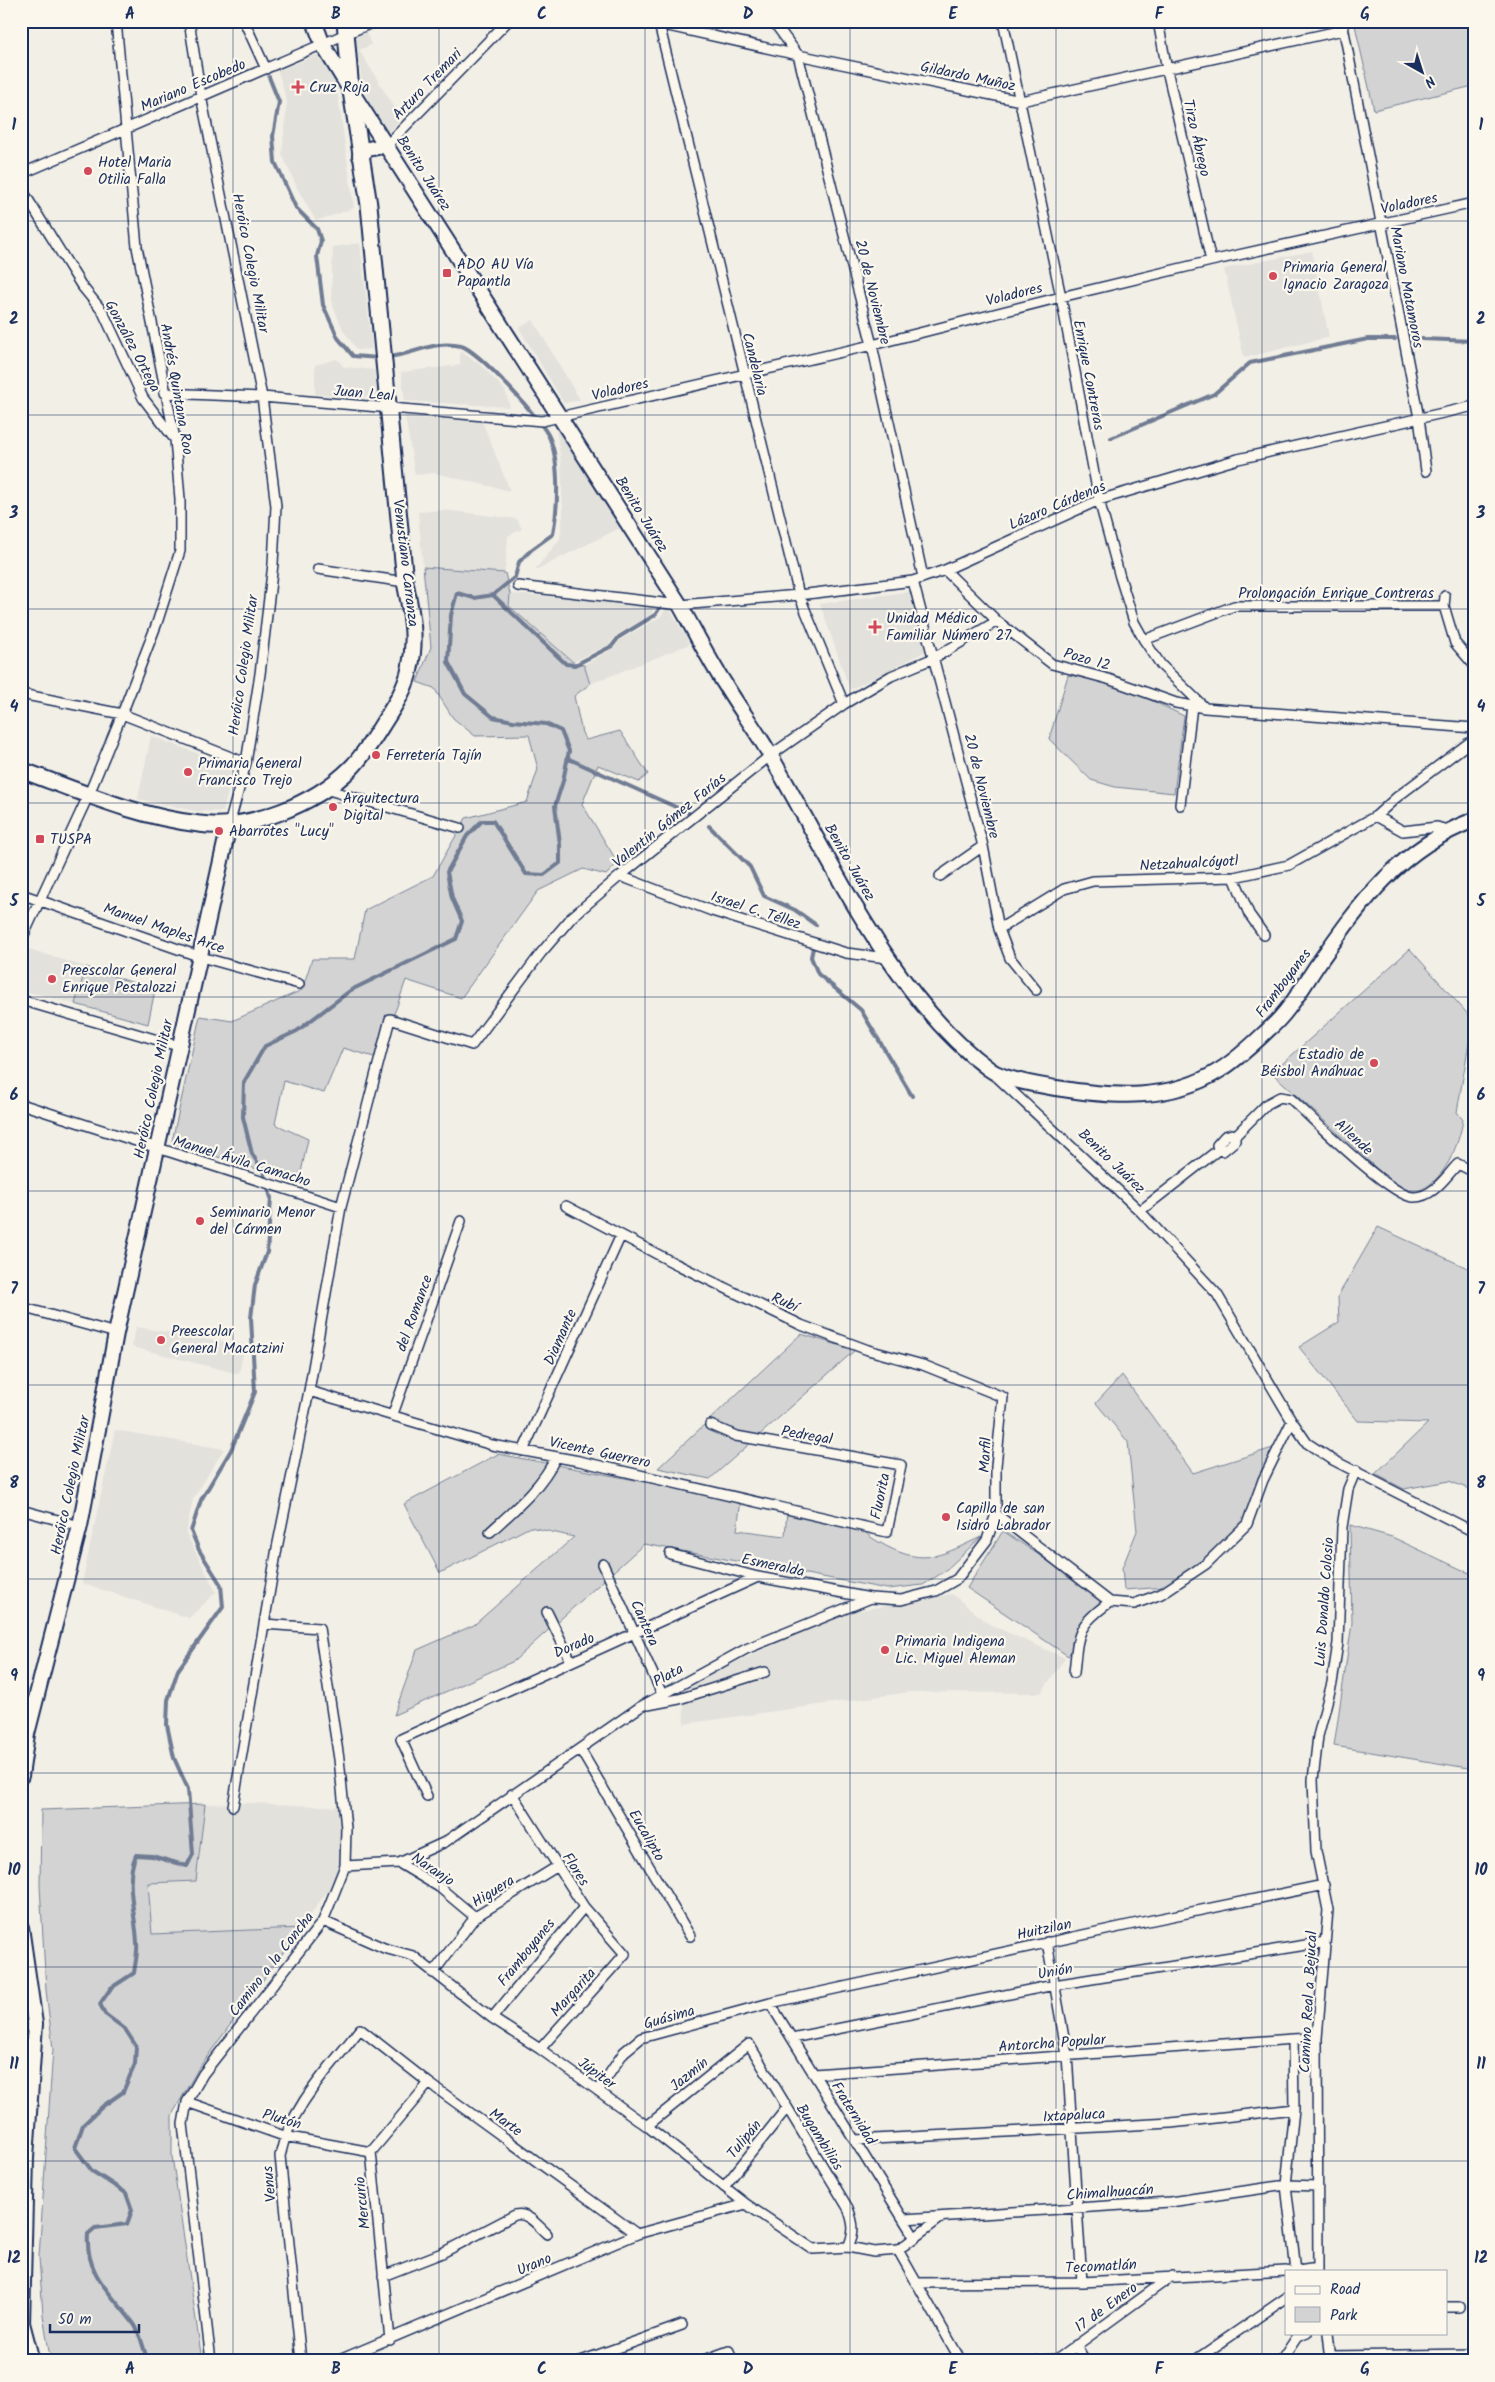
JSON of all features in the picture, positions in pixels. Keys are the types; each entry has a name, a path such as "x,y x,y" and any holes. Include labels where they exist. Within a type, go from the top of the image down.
{"main road":[{"name":"Venustiano Carranza","path":"21,770 130,809 199,824 229,825 278,814 325,789 351,768 372,742 399,700 410,669 415,635 405,582 368,205 351,91 346,28"}],"street":[{"name":"Andrés Quintana Roo","path":"21,941 41,901 122,714 157,623 180,551 180,499 175,439 164,393 137,246 116,21"},
{"name":"Heróico Colegio Militar","path":"22,1766 27,1734 80,1526 116,1333 178,1046 201,956 229,825 246,763 273,564 276,506 262,397 200,96 188,21"},
{"path":"244,21 266,69"},
{"name":"Benito Juárez","path":"314,21 323,45 351,91 680,605 724,683 771,755 887,958 939,1023 962,1047 992,1072 1140,1211 1217,1294 1292,1421 1308,1443 1333,1460 1356,1470 1474,1532"},
{"name":"Mariano Escobedo","path":"21,174 126,127 323,45 346,28 376,21"},
{"name":"Arturo Tremari","path":"387,145 508,21"},
{"name":"Gildardo Muñoz","path":"646,21 798,55 1021,101 1167,70 1343,26"},
{"name":"20 de Noviembre","path":"773,21 798,55 872,345 923,577"},
{"name":"Enrique Contreras","path":"1003,21 1061,296 1098,500 1134,622 1161,665 1205,708"},
{"name":"Tirzo Ábrego","path":"1158,21 1167,70 1211,261"},
{"name":"Candelaria","path":"658,24 799,595 844,704"},
{"name":"Mariano Matamoros","path":"1343,26 1420,418 1426,471"},
{"path":"360,156 368,149 387,145"},
{"name":"González Ortega","path":"21,188 80,285 103,312 143,398 175,439"},
{"name":"Voladores","path":"561,417 872,345 1061,296 1474,203"},
{"name":"Juan Leal","path":"164,393 262,397 542,421 561,417"},
{"name":"Lázaro Cárdenas","path":"518,586 680,605 799,595 913,581 945,570 1098,500 1238,459 1474,406"},
{"path":"318,569 405,582"},
{"name":"Pozo 12","path":"945,570 997,621 1052,664 1192,706 1205,708"},
{"name":"20 de Noviembre","path":"913,581 983,846 999,929 1010,958 1036,990"},
{"name":"Prolongación Enrique Contreras","path":"1144,640 1234,606 1444,601 1456,643 1474,665"},
{"name":"Valentín Gómez Farías","path":"341,1207 390,1019 472,1045 572,917 620,876 771,755 844,704 891,676 934,658 997,621"},
{"path":"21,694 122,714 246,763"},
{"path":"1180,805 1192,706"},
{"path":"1205,708 1474,728"},
{"name":"Netzahualcóyotl","path":"999,929 1064,889 1093,881 1234,877 1289,865 1376,816 1397,797 1474,740"},
{"path":"325,789 460,828"},
{"path":"1376,816 1403,831 1437,827 1447,830"},
{"name":"Framboyanes","path":"992,1072 1036,1084 1120,1096 1144,1095 1197,1083 1226,1066 1278,1022 1332,944 1372,892 1405,859 1447,830 1474,820"},
{"path":"940,876 983,846"},
{"name":"Israel C. Téllez","path":"620,876 712,911 846,953 887,958"},
{"path":"1234,877 1249,914 1264,935"},
{"name":"Manuel Maples Arce","path":"21,894 201,956 299,984"},
{"path":"21,1000 178,1046"},
{"name":"Allende","path":"1140,1211 1218,1150 1223,1151 1228,1148 1235,1141 1235,1136 1267,1104 1280,1097 1291,1099 1364,1165 1400,1194 1414,1197 1433,1191 1458,1164 1474,1172"},
{"name":"Manuel Ávila Camacho","path":"21,1104 341,1207"},
{"name":"Rubí","path":"566,1206 731,1292 801,1325 868,1350 923,1365 1003,1397"},
{"path":"233,1806 277,1548 309,1391 341,1207"},
{"name":"del Romance","path":"393,1414 461,1221"},
{"name":"Diamante","path":"523,1451 621,1235"},
{"path":"21,1307 116,1333"},
{"name":"Vicente Guerrero","path":"309,1391 393,1414 492,1445 556,1457 887,1532"},
{"name":"Marfil","path":"996,1514 996,1466 1003,1397"},
{"path":"996,1514 1110,1602 1134,1604 1161,1594 1206,1564 1247,1524 1263,1480 1292,1421"},
{"name":"Pedregal","path":"710,1425 736,1436 901,1465"},
{"path":"490,1532 527,1499 549,1471 556,1457"},
{"name":"Fluorita","path":"887,1532 901,1465"},
{"name":"Luis Donaldo Colosio","path":"1318,1736 1332,1683 1338,1643 1342,1527 1348,1489 1356,1470"},
{"path":"21,1510 80,1526"},
{"name":"Plata","path":"344,1866 400,1863 445,1842 640,1707 746,1649 871,1598 901,1600 936,1591 957,1578 987,1540 996,1514"},
{"name":"Esmeralda","path":"670,1554 758,1577 871,1598"},
{"name":"Cantera","path":"603,1564 662,1694"},
{"name":"Dorado","path":"428,1796 401,1739 758,1577"},
{"path":"1074,1673 1081,1629 1090,1616 1110,1602"},
{"path":"547,1612 571,1661"},
{"name":"Camino a la Concha","path":"211,2361 183,2124 187,2102 203,2074 323,1922 344,1866 346,1828 339,1758 319,1628 264,1624"},
{"path":"640,1707 679,1699 765,1672"},
{"name":"Camino Real a Bejucal","path":"1318,1736 1313,1780 1316,1851 1328,1910 1317,2038 1318,2269"},
{"name":"Eucalipto","path":"580,1749 690,1936"},
{"name":"Flores","path":"512,1794 584,1907 625,1954"},
{"name":"Naranjo","path":"400,1863 439,1887 475,1917"},
{"name":"Higuera","path":"433,1973 475,1917 558,1866"},
{"name":"Huitzilan","path":"770,2003 1047,1942 1324,1885"},
{"name":"Framboyanes","path":"492,2018 584,1907"},
{"name":"Júpiter","path":"323,1922 384,1948 413,1956 492,2018 540,2049 647,2126 746,2204 813,2249 848,2247 874,2252 898,2250"},
{"path":"21,1927 35,2024 26,2158 22,2323 32,2361"},
{"path":"1047,1942 1068,2056 1082,2282"},
{"name":"Unión","path":"792,2038 1054,1984 1325,1942"},
{"name":"Margarita","path":"540,2049 625,1954"},
{"name":"Fraternidad","path":"770,2003 915,2238"},
{"name":"Guásima","path":"598,2091 624,2052 641,2038 770,2003"},
{"name":"Marte","path":"360,2029 429,2083 637,2234"},
{"name":"Venus","path":"301,2361 280,2156 284,2136 292,2119 360,2029"},
{"name":"Antorcha Popular","path":"814,2074 1317,2038"},
{"path":"1293,2039 1294,2109 1286,2186 1296,2270"},
{"name":"Bugambilias","path":"749,2044 786,2109 848,2208 854,2224 854,2236 848,2247"},
{"name":"Jazmín","path":"647,2126 749,2044"},
{"path":"371,2152 429,2083"},
{"name":"Plutón","path":"187,2102 284,2136 371,2152"},
{"name":"Tulipán","path":"724,2187 786,2109"},
{"name":"Ixtapaluca","path":"855,2140 1171,2123 1294,2109"},
{"name":"Mercurio","path":"371,2152 390,2340"},
{"name":"Chimalhuacán","path":"904,2219 1170,2202 1286,2186 1317,2186"},
{"name":"Urano","path":"336,2361 390,2340 637,2234 746,2204"},
{"path":"384,2276 442,2253 515,2215 522,2214 528,2216 547,2234"},
{"path":"942,2217 898,2250 960,2361"},
{"name":"Tecomatlán","path":"916,2283 1082,2282 1285,2271"},
{"name":"17 de Enero","path":"1056,2360 1172,2276"},
{"path":"1194,2361 1285,2299"},
{"path":"1448,2307 1460,2307"},
{"path":"581,2361 682,2325"},
{"path":"1280,2361 1297,2337 1304,2334"},
{"path":"1328,2334 1331,2358 1474,2354"},
{"path":"1076,2345 1085,2361"},
{"path":"701,2361 729,2351 732,2361"},
{"path":"1035,2361 1056,2360"}],"shaded area":[{"path":"366,31 371,45 359,50 401,118 389,133 370,105 362,81 355,37"},
{"path":"318,54 326,58 336,82 354,208 316,221 298,190 282,154 287,102 278,71"},
{"path":"360,243 372,349 357,350 343,330 331,301 333,247"},
{"path":"1312,251 1329,337 1244,358 1224,269"},
{"path":"533,320 580,400 564,403 519,328"},
{"path":"460,351 482,366 505,390 510,407 405,401 401,372 460,365"},
{"path":"337,359 344,367 374,370 377,397 315,394 315,365"},
{"path":"405,416 482,421 510,491 435,473 415,475"},
{"path":"555,423 620,528 534,571 560,539 563,514 561,463"},
{"path":"444,510 517,519 522,529 508,536 505,573 423,567 418,512"},
{"name":"Unidad Médico Familiar Número 27","path":"913,591 928,650 850,690 820,604"},
{"path":"510,594 654,603 652,614 617,635 608,645 573,662 509,606"},
{"path":"668,606 690,644 590,684 584,665 615,647 620,640 660,617"},
{"name":"Primaria General Francisco Trejo","path":"151,736 234,767 223,812 195,811 138,799"},
{"name":"Preescolar General Enrique Pestalozzi","path":"29,949 86,967 75,1004 21,990 21,968"},
{"path":"136,1327 245,1345 239,1374 132,1347"},
{"path":"115,1430 224,1449 193,1499 186,1533 216,1592 189,1618 82,1583"},
{"path":"952,1594 989,1624 1065,1658 1041,1693 910,1692 684,1724 683,1686 844,1613"},
{"path":"248,1803 344,1807 344,1854 336,1879 301,1928 152,1934 148,1883 196,1881 205,1804"}],"green space":[{"path":"1354,21 1473,21 1473,86 1374,110"},
{"path":"423,567 505,573 510,594 509,606 573,662 584,665 590,684 574,696 582,733 586,740 620,731 648,774 639,782 598,765 582,804 618,863 606,875 583,869 538,891 461,998 406,980 396,1009 374,1057 343,1048 324,1093 284,1081 275,1124 308,1139 299,1182 179,1145 172,1141 200,1016 232,1021 302,990 312,959 355,959 365,910 433,876 466,818 527,802 538,769 529,735 475,736 453,718 434,688 417,682 431,647"},
{"path":"1068,675 1115,683 1184,716 1174,793 1115,787 1091,780 1049,739"},
{"name":"Estadio de Béisbol Anáhuac","path":"1410,949 1473,1020 1457,1112 1463,1120 1458,1141 1449,1162 1442,1172 1427,1187 1417,1191 1398,1188 1272,1073"},
{"path":"86,967 155,990 148,1024 75,1004"},
{"path":"1378,1227 1474,1271 1474,1491 1449,1481 1404,1489 1375,1474 1428,1423 1358,1421 1299,1347 1339,1322 1338,1296"},
{"path":"801,1334 855,1350 710,1479 658,1468"},
{"path":"1122,1375 1193,1473 1276,1447 1267,1482 1248,1523 1207,1561 1166,1587 1124,1590 1122,1568 1137,1531 1128,1442 1096,1403"},
{"path":"498,1454 741,1500 737,1530 785,1536 787,1510 862,1527 869,1536 886,1546 913,1556 924,1557 945,1553 981,1537 945,1571 923,1585 887,1589 644,1544 514,1661 394,1715 417,1650 474,1625 574,1537 530,1527 440,1573 404,1504"},
{"path":"1350,1525 1392,1537 1469,1573 1474,1567 1474,1769 1334,1746 1352,1623"},
{"path":"1003,1531 1057,1567 1101,1601 1068,1656 967,1588"},
{"path":"205,1804 196,1881 148,1883 152,1934 301,1928 198,2069 172,2115 172,2156 202,2361 53,2361 49,2351 43,2315 39,2257 53,2049 46,1990 40,1886 41,1810"},
{"path":"21,1812 22,1878 31,2027 21,2193"}],"waterway":[{"path":"269,77 279,102 273,136 275,162 296,208 317,229 321,241 317,256 323,305 338,338 353,356 379,358"},
{"path":"1111,438 1214,394 1250,363 1368,339 1395,339"},
{"path":"1422,339 1474,341"},
{"path":"148,2361 134,2324 95,2273 88,2248 88,2234 95,2228 127,2224 132,2210 126,2193 92,2171 75,2148 83,2125 103,2106 123,2092 135,2064 136,2046 125,2029 105,2014 100,2004 111,1988 134,1973 137,1947 131,1876 136,1855 152,1856 187,1866 193,1854 188,1789 174,1758 167,1725 168,1700 178,1670 223,1607 221,1585 199,1550 191,1531 201,1500 231,1450 255,1392 251,1318 255,1285 267,1252 271,1198 263,1171 252,1154 243,1117 244,1082 265,1046 297,1031 351,990 456,939 462,921 452,898 447,872 467,836 482,821 493,821 526,874 544,875 560,863 560,844 555,806 563,781 569,751 561,731 546,724 493,717 465,694 448,662 451,615 457,593 474,598 493,595 515,577 519,562 531,550 553,534 556,512 557,473 550,439 524,403 469,350 451,344 431,346 386,357"},
{"path":"493,595 566,664 575,665 612,646 619,637 655,615 663,603"},
{"path":"567,758 689,813"},
{"path":"709,826 750,867 764,896 795,910 816,925"},
{"path":"813,948 811,957 818,974 861,1010 912,1096"}],"place":[{"name":"Cruz Roja","path":"298,87"},
{"name":"Hotel Maria Otilia Falla","path":"88,171"},
{"name":"ADO AU Vía Papantla","path":"447,273"},
{"name":"Primaria General Ignacio Zaragoza","path":"1273,276"},
{"name":"Unidad Médico Familiar Número 27","path":"875,627"},
{"name":"Ferretería Tajín","path":"376,755"},
{"name":"Primaria General Francisco Trejo","path":"188,772"},
{"name":"Arquitectura Digital","path":"333,807"},
{"name":"Abarrotes \"Lucy\"","path":"219,831"},
{"name":"TUSPA","path":"40,839"},
{"name":"Preescolar General Enrique Pestalozzi","path":"52,979"},
{"name":"Estadio de Béisbol Anáhuac","path":"1374,1063"},
{"name":"Seminario Menor del Cármen","path":"200,1221"},
{"name":"Preescolar General Macatzini","path":"161,1340"},
{"name":"Capilla de san Isidro Labrador","path":"946,1517"},
{"name":"Primaria Indigena Lic. Miguel Aleman","path":"885,1650"}]}
